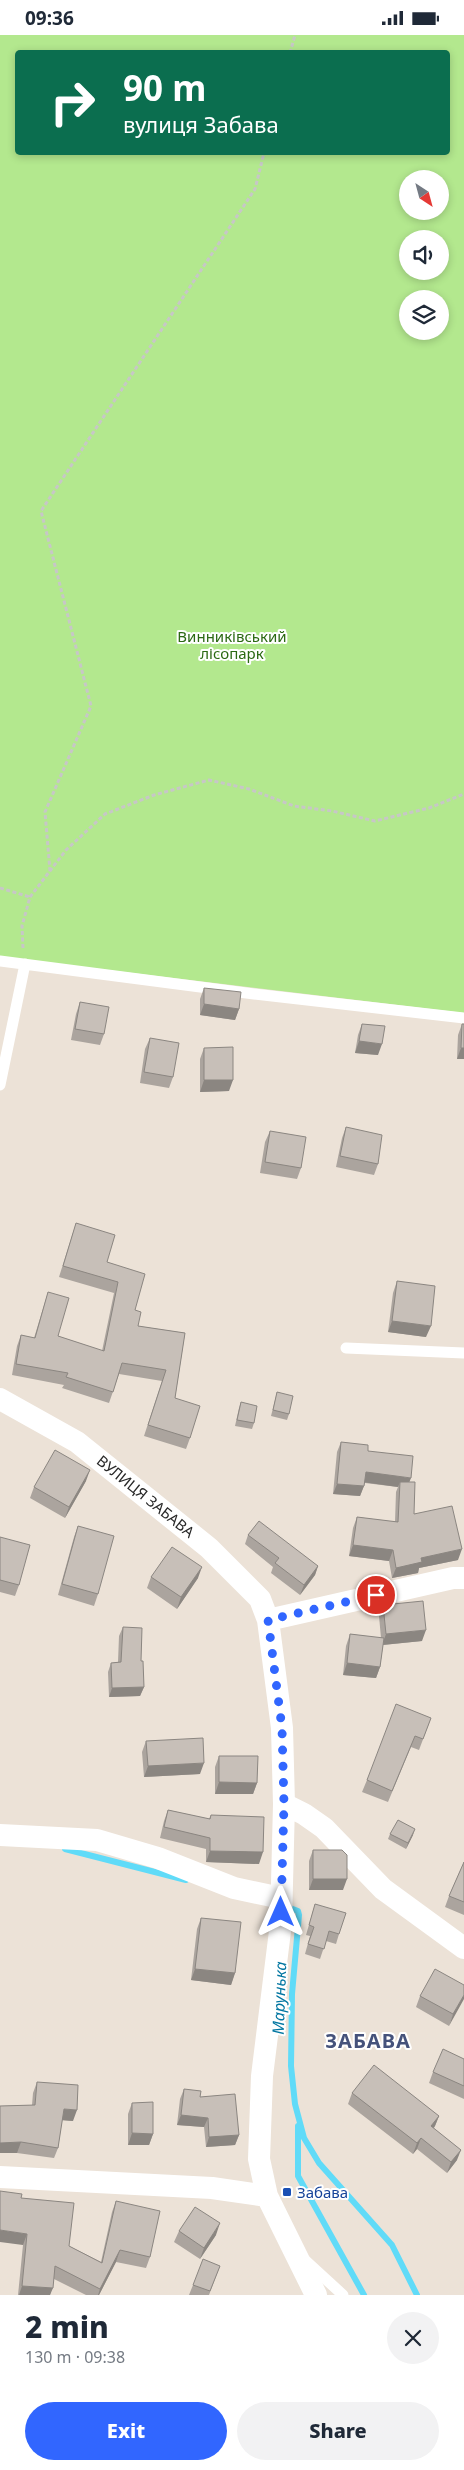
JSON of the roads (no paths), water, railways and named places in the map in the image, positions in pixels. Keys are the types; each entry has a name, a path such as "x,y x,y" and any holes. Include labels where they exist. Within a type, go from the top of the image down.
{"street":[{"name":"ВУЛИЦЯ ЗАБАВА","path":"0,1399 77,1442 194,1536 260,1599 268,1620 282,1728 284,1804 281,1907 262,2076 259,2159 267,2197 316,2295"},
{"path":"268,1620 453,1578 464,1578"},
{"path":"284,1804 304,1814 324,1828 383,1889 464,1948"},
{"path":"0,1835 97,1840 158,1858 281,1907"},
{"path":"0,2177 212,2188 267,2197"}],"lane":[{"path":"0,961 464,1018"},
{"path":"0,1085 25,965"},
{"path":"346,1348 464,1353"},
{"path":"293,2250 343,2295"}],"waterway":[{"name":"Марунька","path":"65,1849 186,1880"},
{"name":"Марунька","path":"285,1906 298,1911 299,1915 292,1994 291,2066 295,2104 304,2138 319,2163 392,2245 417,2295"},
{"path":"298,2126 298,2176 364,2295"}],"place":[{"name":"Забава","path":"287,2192"}],"district":[{"name":"ЗАБАВА","path":"368,2040"}],"park label":[{"name":"Винниківський лісопарк","path":"232,644"}]}
